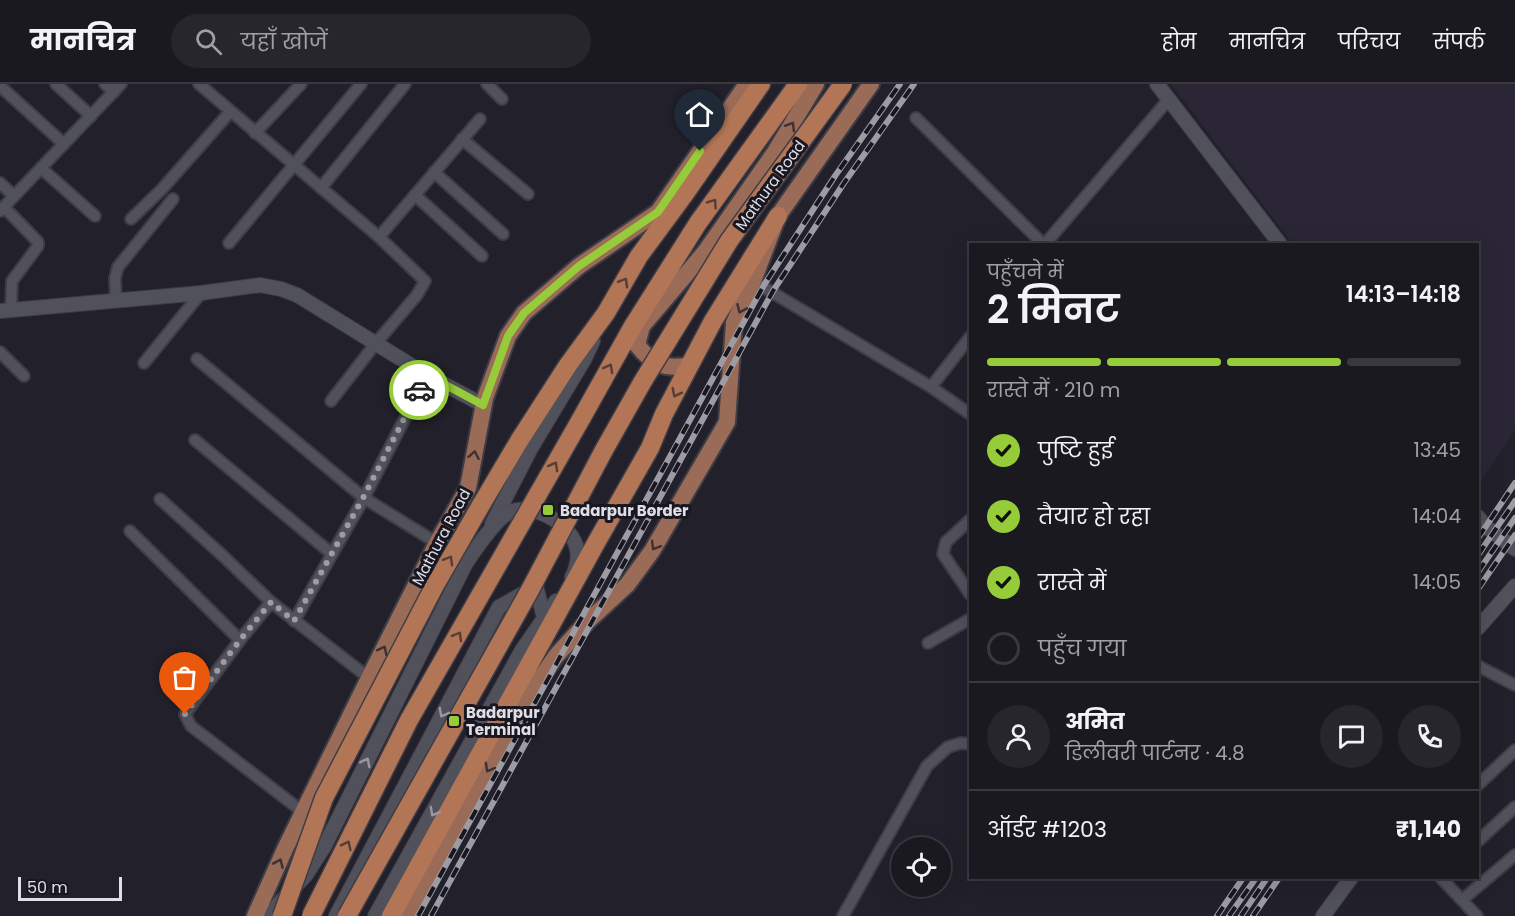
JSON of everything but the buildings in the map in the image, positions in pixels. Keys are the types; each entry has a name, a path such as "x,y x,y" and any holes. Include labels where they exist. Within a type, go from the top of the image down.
{"highway":[{"path":"282,916 324,798 434,587 481,505 568,365 606,313 639,256 761,84"},
{"path":"311,916 409,720 633,326 698,223 798,84"},
{"name":"Mathura Road","path":"346,916 530,590 643,381 729,242 843,84"},
{"path":"391,916 650,448 664,414 713,321 778,216"}],"main road":[{"name":"Mathura Road","path":"255,916 369,678 437,543 468,488 483,405 508,336 524,313 579,266 658,212 747,84"},
{"path":"690,365 671,368 649,360 637,345 642,326 705,252 776,152 816,84"},
{"path":"826,84 867,89"},
{"name":"Mathura Road","path":"408,916 532,690 555,656 627,585 652,551 727,422 734,323 778,216 867,89"}],"street":[{"path":"56,84 91,116"},
{"path":"105,84 118,88 2,209 38,242 38,246 12,281 6,310 201,293 260,285 281,289 297,295 427,375 483,405"},
{"path":"255,133 301,84"},
{"path":"229,243 361,84"},
{"path":"321,188 405,84"},
{"path":"487,84 502,99"},
{"path":"1157,84 1279,243"},
{"path":"0,86 64,144"},
{"path":"204,86 230,112 379,237 425,281 417,295 331,401"},
{"path":"1045,243 1169,99"},
{"path":"131,219 162,189 230,112"},
{"path":"916,118 1043,243"},
{"path":"379,237 480,119"},
{"path":"462,139 528,194"},
{"path":"41,168 95,216"},
{"path":"434,172 504,234"},
{"path":"0,183 14,196"},
{"path":"415,195 482,256"},
{"path":"116,301 115,278 118,267 173,199"},
{"path":"753,281 931,387 969,413"},
{"path":"144,363 201,293"},
{"path":"484,539 530,450 584,360 606,313"},
{"path":"931,387 969,338"},
{"path":"0,352 24,376"},
{"path":"197,359 363,498 437,543"},
{"path":"294,621 363,498 427,375"},
{"path":"195,441 332,554"},
{"path":"160,499 271,602 369,678"},
{"path":"267,916 315,863 466,563 508,513 534,510 546,514 570,534 577,550 574,575 522,650 375,916"},
{"path":"336,916 499,607 536,586 559,543 556,529 546,514"},
{"path":"1479,517 1485,526 1515,549"},
{"path":"969,521 946,542 943,554 969,593"},
{"path":"130,531 240,640"},
{"path":"536,586 544,618"},
{"path":"1479,627 1515,586"},
{"path":"271,602 187,708 185,714 191,726 303,812"},
{"path":"928,643 969,620"},
{"path":"1479,667 1515,685"},
{"path":"843,916 927,766 948,747 961,743 969,744"},
{"path":"1479,785 1515,750"},
{"path":"1479,840 1515,807"},
{"path":"1462,900 1515,855"},
{"path":"1323,916 1350,879"},
{"path":"1442,879 1477,916"}],"shaded area":[{"path":"1171,84 1515,84 1515,430 1479,484 1479,243 1292,243"}],"railway":[{"path":"418,916 764,285 835,176 900,84"},
{"path":"431,916 773,291 844,183 914,84"},
{"path":"1479,537 1515,483"},
{"path":"1479,554 1515,501"},
{"path":"1479,571 1515,518"},
{"path":"1479,588 1515,535"},
{"path":"1217,916 1242,879"},
{"path":"1229,916 1255,879"},
{"path":"1241,916 1266,879"},
{"path":"1253,916 1278,879"}],"way so far":[{"path":"185,714 187,708 271,602 294,621 363,498 419,390"}],"place":[{"name":"Badarpur Border","path":"548,510"},
{"name":"Badarpur Terminal","path":"454,721"}],"route":[{"path":"419,390 427,375 483,405 508,336 524,313 579,266 658,212 700,151"}]}
